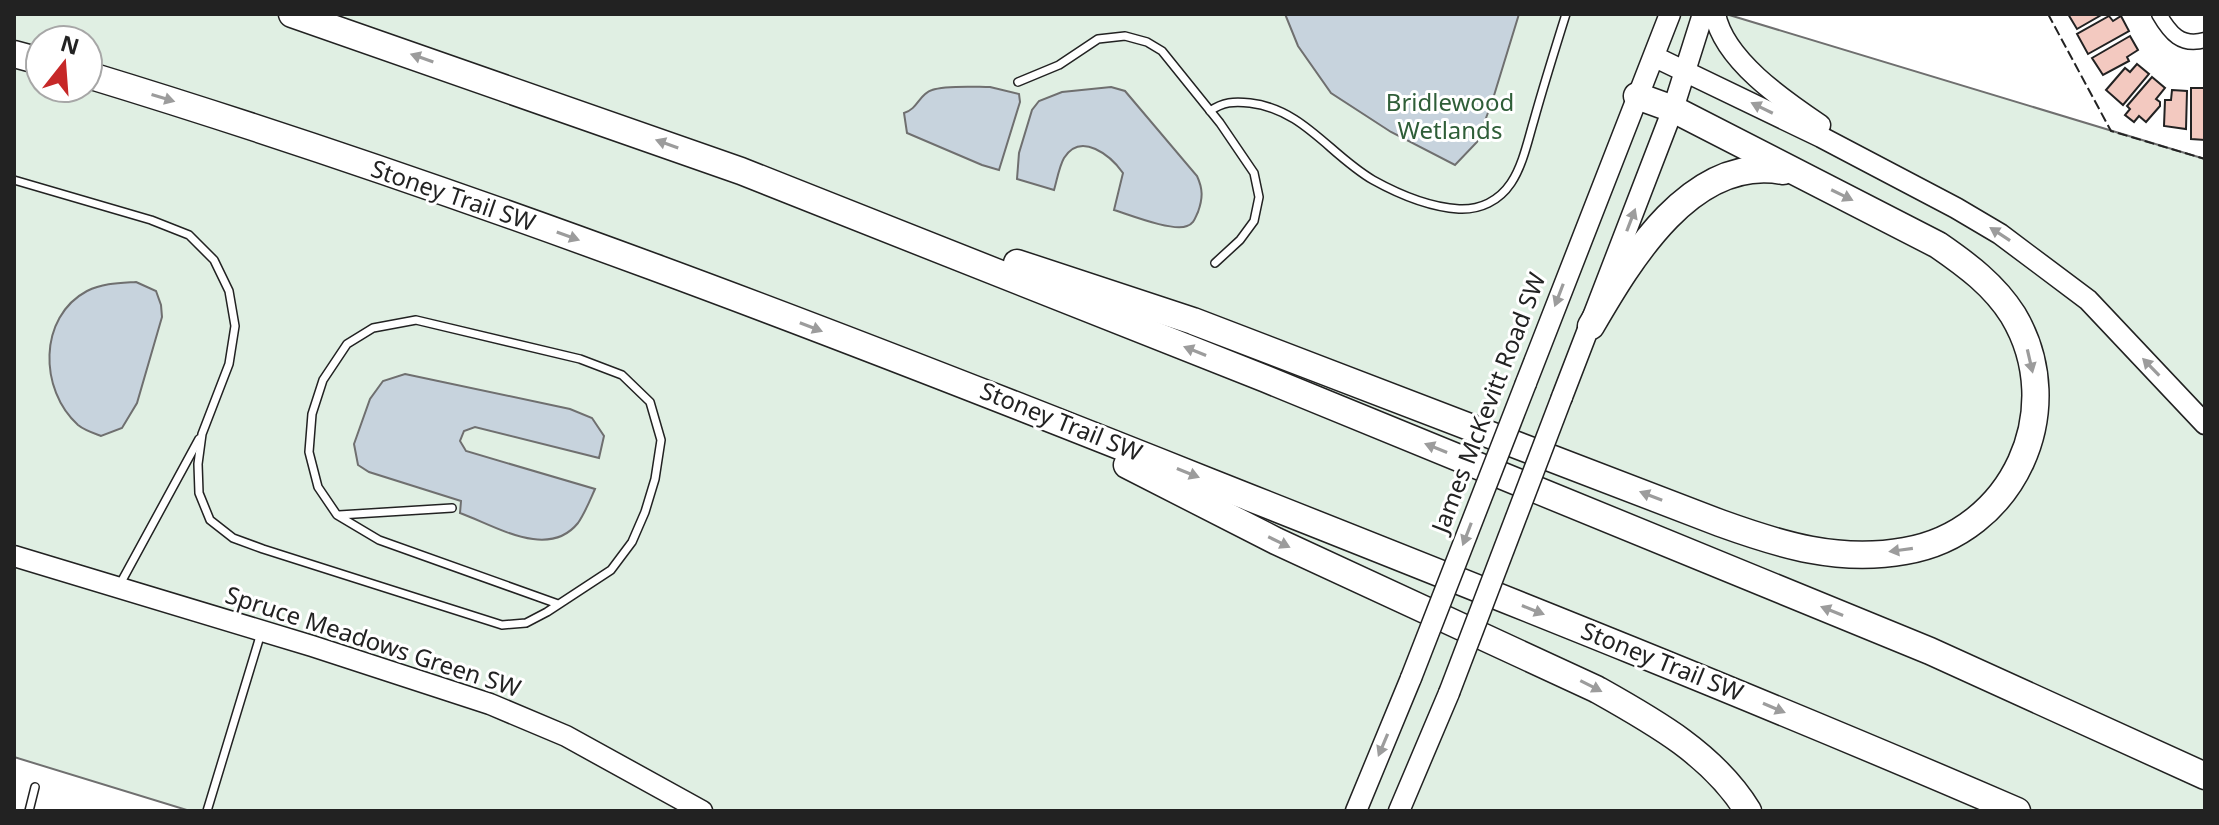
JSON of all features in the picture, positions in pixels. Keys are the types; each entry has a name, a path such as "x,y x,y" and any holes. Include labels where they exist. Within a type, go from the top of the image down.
{"highway":[{"path":"292,14 741,171 1193,321 1765,540 1836,555 1905,551 1926,545 1983,515 2001,497 2015,476 2027,449 2035,411 2034,379 2028,350 2013,317 1994,290 1969,266 1938,245 1673,109 1637,96"},
{"name":"Stoney Trail SW","path":"104,80 216,114 624,256 959,382 1711,682 2017,811"},
{"path":"1591,326 1625,268 1683,203 1736,171 1766,167 1796,173"},
{"path":"741,171 1266,379 1930,651 2205,758"},
{"path":"959,382 1276,541 1596,689 1698,753 1725,780 1748,811"},
{"path":"1930,651 2205,776"}],"main road":[{"name":"James McKevitt Road SW","path":"1356,811 1411,678 1670,14"},
{"path":"1399,811 1449,693 1591,326 1673,109 1703,14"},
{"path":"1715,14 1720,31 1735,54 1794,107 1834,134 1927,184 1956,208"},
{"path":"1655,57 1956,208 2000,234 2088,300 2205,424"},
{"name":"Spruce Meadows Green SW","path":"14,556 404,674 490,704 566,736 702,811"}],"street":[{"path":"2159,14 2170,33 2177,37 2193,43 2205,40"}],"lane":[{"path":"1210,111 1228,102 1267,105 1293,117 1317,134 1343,160 1404,196 1438,207 1471,210 1496,200 1512,182 1524,153 1566,14"},
{"path":"1018,82 1059,65 1098,39 1125,36 1147,42 1162,51 1240,149 1254,173 1259,197 1254,221 1240,240 1215,263"},
{"path":"14,180 189,235 214,260 229,291 235,326 229,364 202,434 118,588"},
{"path":"202,434 198,464 199,493 210,520 233,538 502,625 526,623 558,604 611,570 632,542 645,512 655,479 661,440 650,402 622,375 580,359 416,320 373,328 347,344 323,380 312,414 309,452 318,487 337,515 379,540 558,604"},
{"path":"337,515 452,508"},
{"path":"207,811 262,631"},
{"path":"29,811 35,787"}],"green space":[{"name":"Bridlewood Wetlands","path":"14,14 1726,14 2205,159 2205,811 190,811 14,757"}],"shaded area":[{"path":"1285,14 1519,14 1477,142 1455,165 1391,132 1331,93 1298,46"},
{"path":"945,87 990,87 1019,94 1020,102 999,170 907,133 904,113 928,92"},
{"path":"1111,87 1125,91 1197,176 1201,202 1195,219 1189,225 1162,225 1114,210 1123,173 1104,154 1087,146 1071,150 1064,158 1054,190 1017,179 1019,153 1032,110 1039,101 1062,92"},
{"path":"136,282 156,291 162,317 137,403 122,428 101,436 78,425 56,393 51,374 52,336 59,318 71,303 87,291 105,285"},
{"path":"405,374 570,409 592,418 604,436 599,458 475,427 464,431 460,441 466,451 595,489 578,523 566,534 552,539 521,537 460,513 461,501 369,472 358,465 354,444 370,399 383,381"}],"building":[{"path":"2068,14 2103,14 2077,29"},
{"path":"2109,16 2113,21 2121,16 2129,31 2088,54 2077,34"},
{"path":"2130,36 2138,50 2127,57 2129,61 2103,75 2092,58"},
{"path":"2137,64 2149,74 2123,105 2106,90 2125,68 2130,72"},
{"path":"2152,77 2165,88 2156,99 2160,106 2146,122 2139,116 2134,122 2125,115 2130,109 2127,106"},
{"path":"2191,88 2205,88 2205,140 2191,139"},
{"path":"2172,90 2187,91 2186,129 2164,126 2165,100 2171,100"}],"fence":[{"path":"2048,14 2111,131 2205,159"}]}
